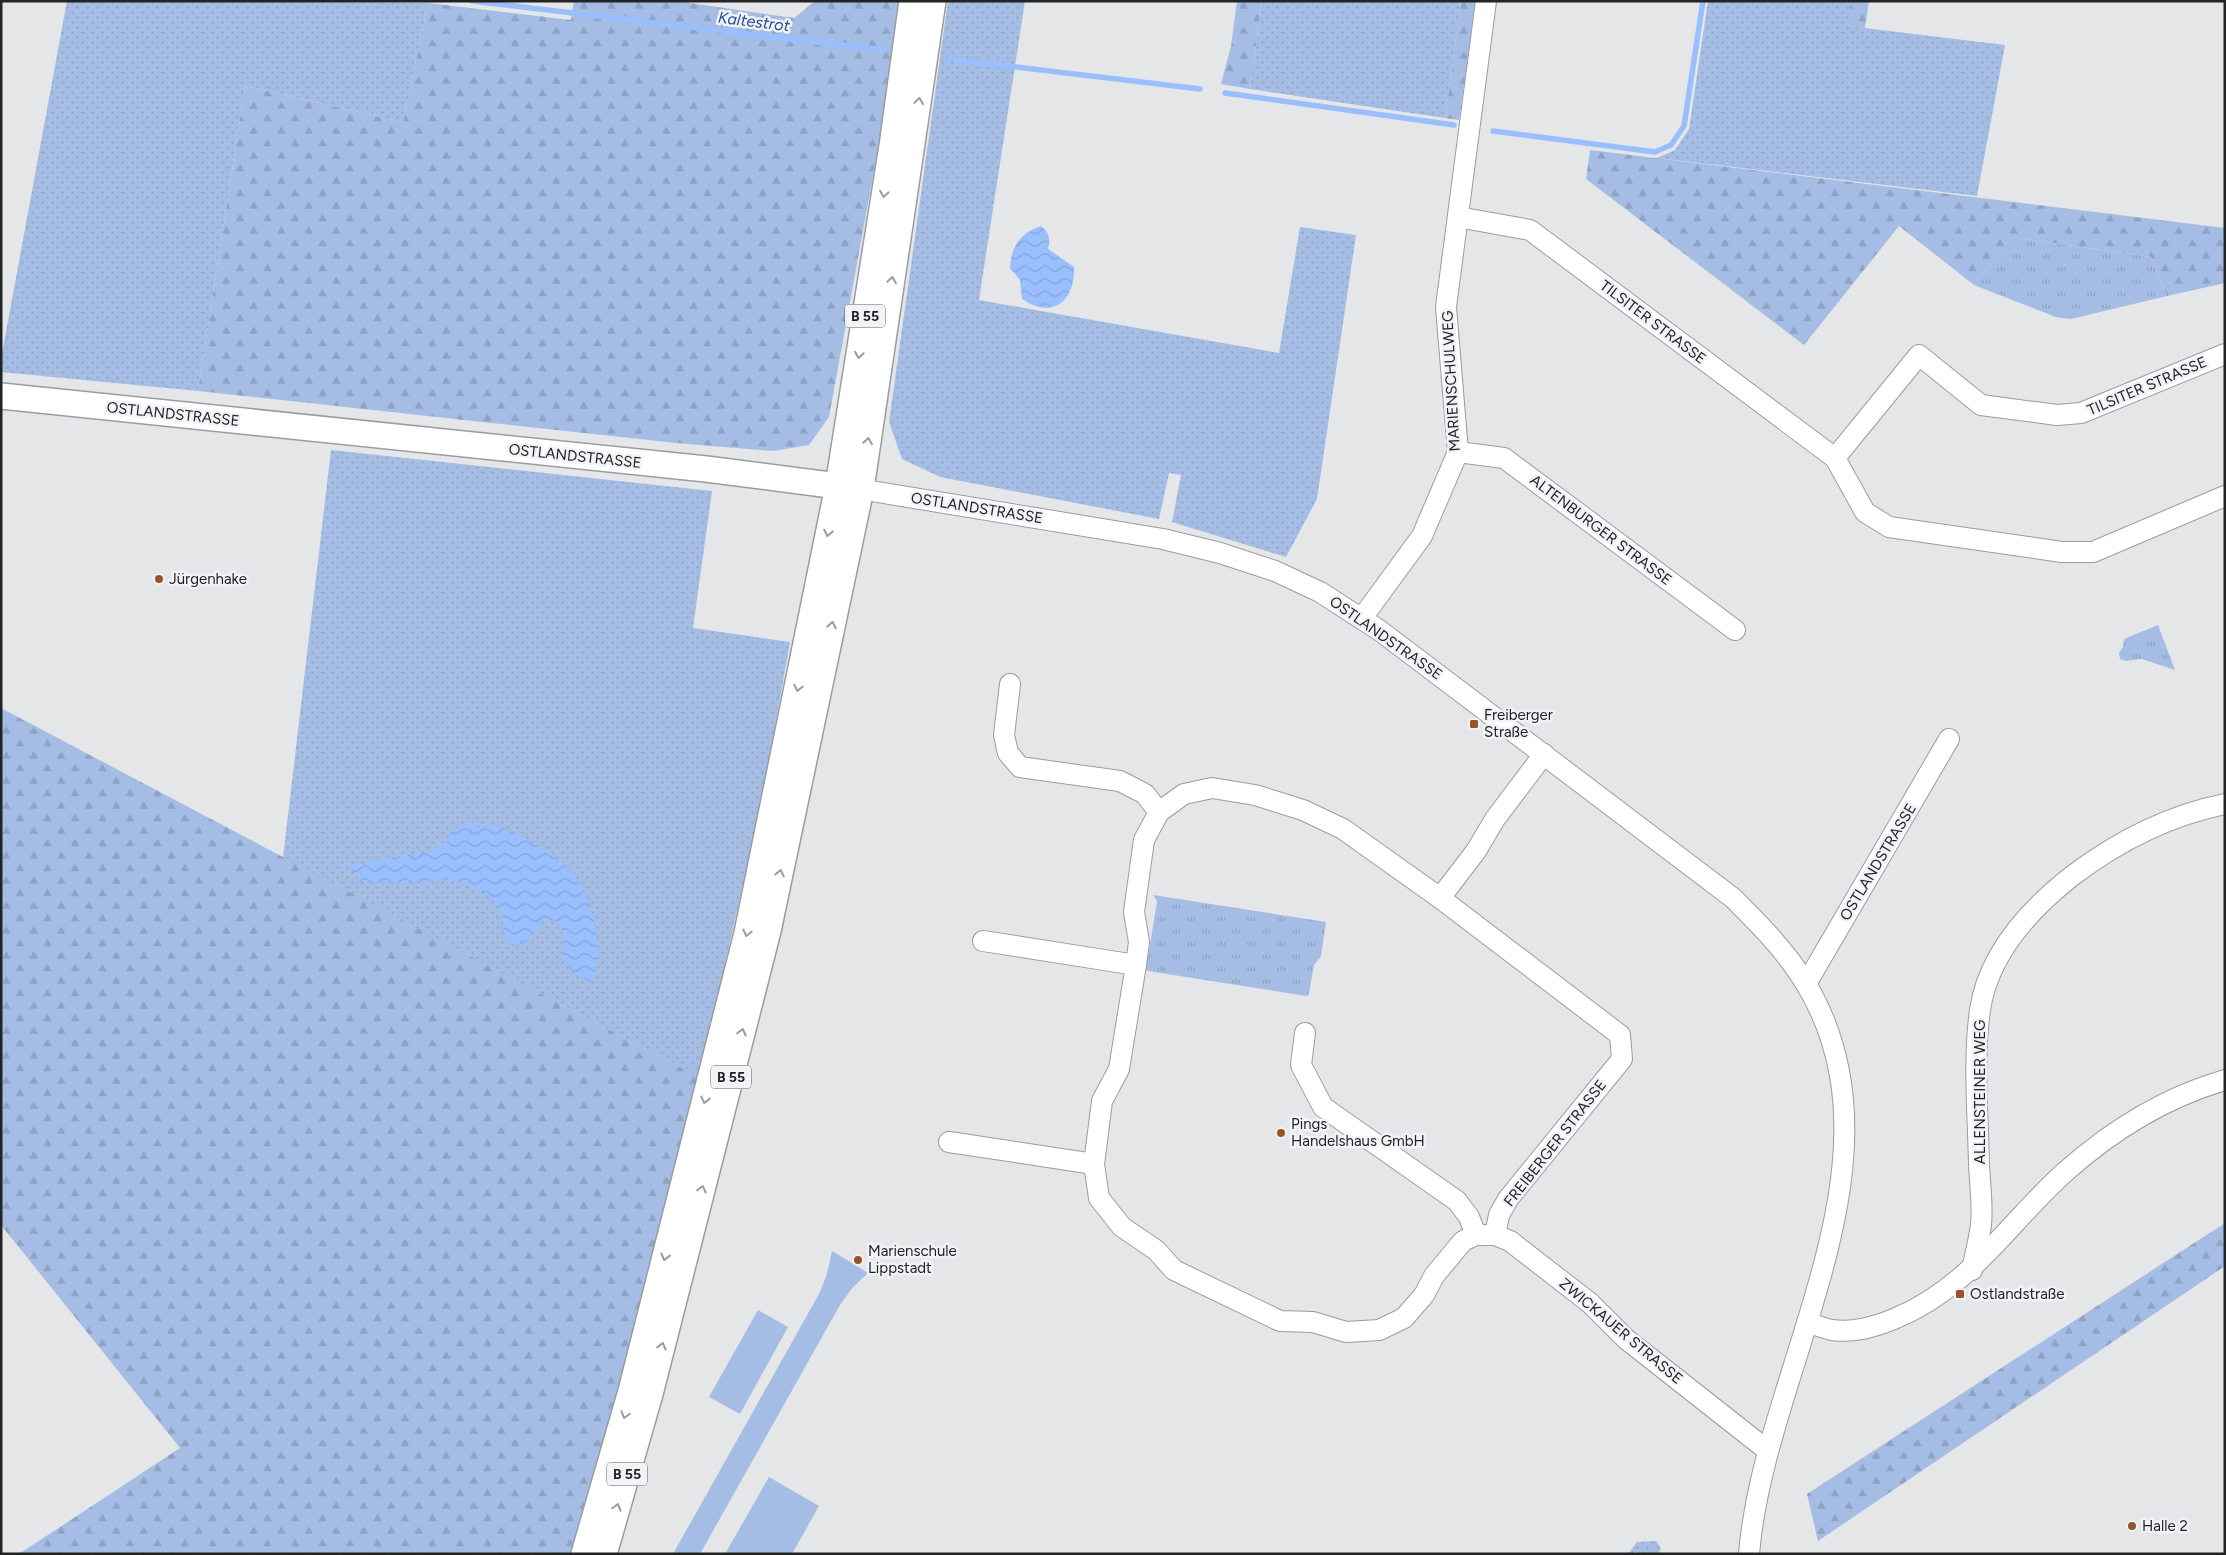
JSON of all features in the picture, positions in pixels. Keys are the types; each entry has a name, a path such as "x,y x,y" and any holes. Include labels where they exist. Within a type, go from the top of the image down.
{"main road":[{"name":"B 55","path":"584,1554 632,1391 747,933 849,487 912,1"},
{"name":"B 55","path":"604,1554 650,1394 768,931 849,487 933,1"},
{"name":"OSTLANDSTRASSE","path":"1,396 706,470 849,487"}],"street":[{"name":"MARIENSCHULWEG","path":"1362,618 1422,536 1458,452 1446,308 1486,1"},
{"name":"TILSITER STRASSE","path":"1458,217 1530,230 1835,458 1865,512 1889,527 2062,552 2093,552 2225,496"},
{"name":"TILSITER STRASSE","path":"1835,458 1919,356 1981,405 2057,415 2081,414 2225,354"},
{"name":"ALTENBURGER STRASSE","path":"1458,452 1504,458 1735,630"},
{"name":"OSTLANDSTRASSE","path":"849,487 1163,539 1220,553 1275,570 1320,592 1362,618 1733,898 1773,938 1806,984 1828,1029 1841,1081 1844,1140 1841,1188 1832,1239 1768,1450 1752,1525 1750,1554"},
{"path":"1010,684 1004,735 1008,753 1020,767 1120,781 1145,794 1159,812"},
{"name":"OSTLANDSTRASSE","path":"1806,984 1950,739"},
{"path":"1440,898 1476,851 1495,819 1544,754"},
{"name":"FREIBERGER STRASSE","path":"1212,788 1255,795 1302,810 1344,829 1440,898 1620,1035 1622,1059 1508,1199 1486,1235 1464,1241 1434,1276 1424,1295 1404,1318 1380,1330 1346,1332 1313,1322 1280,1321 1174,1270 1156,1250 1122,1227 1099,1198 1094,1164 1102,1101 1119,1069 1139,942 1134,912 1144,840 1159,812 1184,794 1212,788"},
{"name":"ALLENSTEINER WEG","path":"1972,1270 1981,1225 1977,1045 1980,1008 1990,975 2005,946 2025,920 2053,891 2106,852 2160,824 2225,804"},
{"path":"983,941 1136,965"},
{"path":"1305,1033 1301,1065 1322,1107 1457,1201 1486,1235"},
{"path":"1807,1322 1831,1330 1849,1331 1875,1326 1902,1316 1928,1302 1972,1270 2065,1173 2099,1144 2166,1104 2225,1080"},
{"path":"949,1142 1094,1164"},
{"name":"ZWICKAUER STRASSE","path":"1486,1235 1510,1240 1590,1303 1626,1339 1768,1450"}],"green space":[{"path":"67,1 428,3 403,122 245,86 198,391 1,372 1,359"},
{"path":"574,1 676,1 794,18 815,1 901,1 887,99 829,417 809,445 773,451 676,443 198,391 245,86 403,122 428,3 571,20"},
{"path":"948,1 1025,1 979,300 1279,353 1300,227 1356,235 1317,499 1286,557 1172,522 1181,475 1169,473 1159,519 940,477 902,459 889,422"},
{"path":"1237,1 1262,1 1250,89 1221,84 1231,46"},
{"path":"1262,1 1461,1 1445,118 1250,89"},
{"path":"1461,1 1476,1 1459,120 1445,118"},
{"path":"1708,1 1851,1 1848,26 2005,45 1977,196 1657,158 1675,150 1689,129"},
{"path":"1851,1 1869,1 1865,28 1847,26"},
{"path":"1590,150 2225,228 2225,283 2167,296 2151,257 2011,237 1974,285 1899,226 1804,345 1586,179"},
{"path":"2011,237 2151,257 2167,296 2071,319 2056,317 1974,285"},
{"path":"331,450 712,491 693,628 790,642 760,811 699,1077 283,858"},
{"path":"2158,625 2175,670 2142,659 2126,661 2120,659 2119,653 2123,647 2124,639"},
{"path":"1,708 699,1077 619,1399 574,1554 19,1554 180,1448 1,1225"},
{"path":"1153,895 1326,922 1321,956 1314,965 1309,994 1306,996 1146,970 1157,901"},
{"path":"2225,1223 2225,1266 1818,1541 1807,1494"},
{"path":"832,1251 868,1273 853,1287 840,1305 700,1554 673,1554 819,1294 827,1274"},
{"path":"758,1310 788,1327 740,1414 709,1397"},
{"path":"769,1477 819,1506 792,1554 725,1554"},
{"path":"1656,1541 1661,1548 1658,1554 1637,1554 1637,1552 1628,1554 1637,1542"}],"water":[{"path":"1041,226 1049,236 1048,249 1074,267 1071,289 1066,298 1060,304 1043,308 1022,299 1020,280 1010,268 1012,254 1018,242 1027,233"},
{"path":"472,822 480,829 495,824 522,837 557,858 573,873 586,895 594,920 598,944 598,959 591,982 577,975 566,963 562,928 552,920 543,919 532,937 523,943 513,946 505,936 502,916 497,905 479,890 463,883 439,879 420,883 361,882 346,862 359,865 380,859 431,852 447,840 453,830"}],"waterway":[{"name":"Kaltestrot","path":"472,1 884,50"},
{"path":"1493,131 1655,152 1671,145 1684,126 1703,1"},
{"path":"950,59 1200,89"},
{"path":"1225,93 1454,125"}],"place":[{"name":"Jürgenhake","path":"159,579"},
{"name":"Freiberger Straße","path":"1474,724"},
{"name":"Pings Handelshaus GmbH","path":"1281,1133"},
{"name":"Marienschule Lippstadt","path":"858,1260"},
{"name":"Ostlandstraße","path":"1960,1294"},
{"name":"Halle 2","path":"2132,1526"}]}
